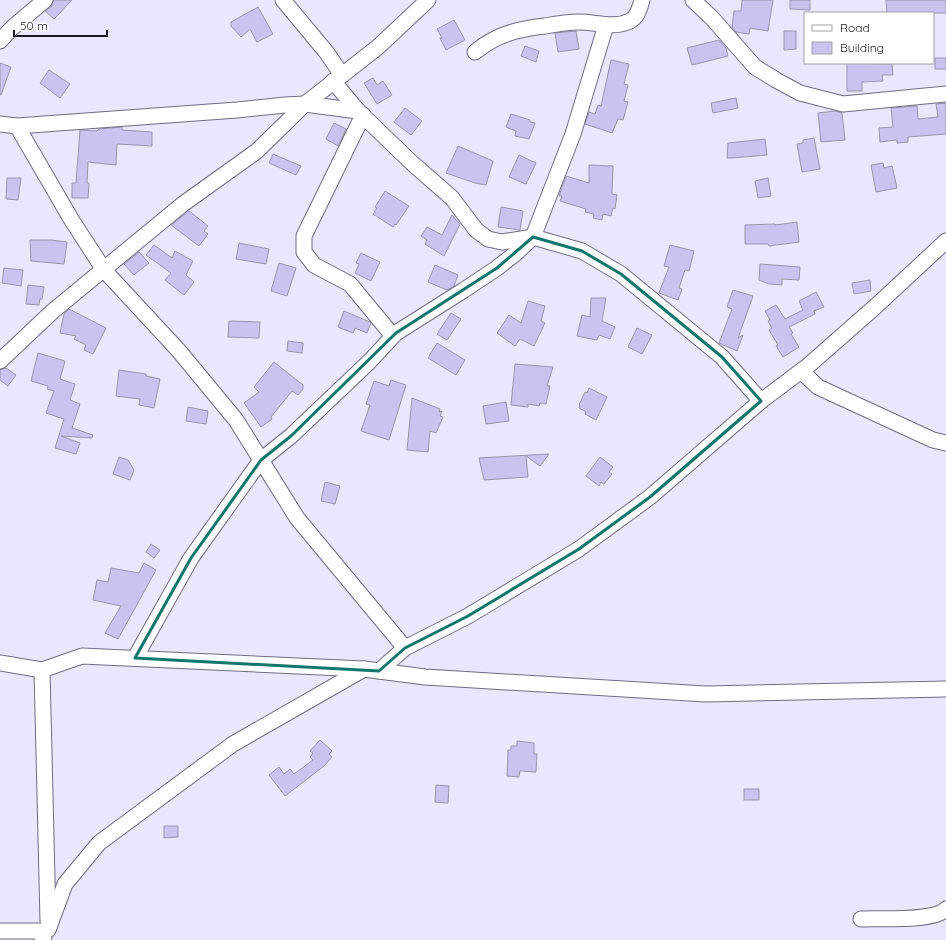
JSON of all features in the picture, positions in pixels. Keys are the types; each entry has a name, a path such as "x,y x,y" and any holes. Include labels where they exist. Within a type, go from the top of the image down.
{"street":[{"path":"0,41 12,28 45,0"},
{"path":"283,0 327,53 337,78 361,113 412,163 452,198 476,230 488,239 502,242 534,237 582,251 621,274 722,357 761,401"},
{"path":"0,361 54,311 183,204 257,151 305,104 378,47 428,0"},
{"path":"475,52 485,44 500,36 528,27 580,22 606,25 631,20 638,12 642,0"},
{"path":"693,0 712,18 755,67 800,93 843,104 946,94"},
{"path":"135,658 191,558 261,460 290,436 369,362 393,336 497,268 534,237 573,134 606,25"},
{"path":"0,124 17,126 305,104 361,113"},
{"path":"361,113 304,236 304,252 314,265 350,284 393,336"},
{"path":"17,126 70,219 104,270 194,368 236,420 297,518 406,648"},
{"path":"379,671 406,648 468,616 579,549 650,497 761,401 801,370 876,306 946,241"},
{"path":"801,370 818,387 933,440 946,444"},
{"path":"0,663 42,670 82,656 135,658 364,669 424,677 706,694 946,689"},
{"path":"42,936 65,884 100,843 233,744 364,669"},
{"path":"42,670 42,936"},
{"path":"861,919 924,918 943,912 946,909"},
{"path":"0,931 42,936"}],"highlighted area":[{"path":"533,237 582,251 621,274 722,357 761,401 650,497 579,549 468,616 405,648 379,671 135,658 191,558 261,460 291,436 396,333 497,268"}],"building":[{"path":"54,0 72,0 54,19 45,11 51,7"},
{"path":"742,0 773,0 768,31 750,28 749,34 736,32 732,27 734,11 741,11"},
{"path":"790,0 810,0 810,10 790,9"},
{"path":"886,0 946,0 946,13 887,12"},
{"path":"258,7 273,34 257,42 250,29 241,37 231,26 231,22"},
{"path":"454,20 465,40 446,50 437,29"},
{"path":"576,31 579,49 558,52 555,33"},
{"path":"784,31 796,31 796,49 784,50"},
{"path":"719,40 726,48 728,56 692,65 687,48"},
{"path":"525,46 539,51 536,62 521,56"},
{"path":"935,58 946,58 946,69 935,69"},
{"path":"611,60 629,64 624,84 628,85 624,101 628,102 623,120 618,119 612,133 585,124 589,112 595,114 598,105 601,106"},
{"path":"0,63 11,67 1,95 0,95"},
{"path":"847,64 892,64 893,75 882,75 883,81 862,82 862,91 847,91"},
{"path":"49,70 70,84 60,98 40,83"},
{"path":"373,78 377,85 383,81 392,95 377,104 364,83"},
{"path":"736,98 738,108 713,113 711,103"},
{"path":"946,103 946,134 908,137 908,142 897,143 897,140 880,142 879,128 893,127 891,108 917,106 918,119 938,117 936,104"},
{"path":"405,108 422,121 411,135 394,122"},
{"path":"835,111 842,113 845,140 821,142 818,113"},
{"path":"511,114 535,123 529,139 515,136 516,131 506,127"},
{"path":"334,123 346,129 338,146 326,139"},
{"path":"122,127 122,130 152,132 152,146 117,144 116,165 88,162 88,198 72,198 72,183 76,183 80,130 97,131 99,129"},
{"path":"814,138 820,169 802,172 797,144 803,143 803,140"},
{"path":"765,139 767,155 727,158 728,143"},
{"path":"458,146 493,161 486,185 475,183 446,173"},
{"path":"273,154 301,166 296,175 269,163"},
{"path":"519,155 536,163 526,184 509,177"},
{"path":"883,163 884,168 892,166 897,188 876,192 871,165"},
{"path":"589,165 613,166 612,194 617,195 615,209 613,208 611,216 603,214 602,220 593,218 594,214 585,212 586,209 560,201 562,196 559,196 566,176 589,183"},
{"path":"7,178 21,178 18,200 6,199"},
{"path":"768,178 771,196 758,198 755,181"},
{"path":"385,191 409,206 393,227 373,214 377,208 375,207"},
{"path":"501,207 523,211 520,230 498,227"},
{"path":"189,211 208,226 204,231 208,234 199,246 171,225"},
{"path":"452,215 460,224 444,256 425,244 427,240 421,236 427,227 442,235"},
{"path":"797,222 799,242 769,246 768,244 745,244 745,225 775,225"},
{"path":"30,240 67,242 64,264 31,261"},
{"path":"239,243 269,249 266,264 236,259"},
{"path":"154,245 172,258 175,251 193,261 186,275 194,282 184,295 165,280 171,273 146,255"},
{"path":"670,245 694,251 689,271 685,270 679,288 682,289 678,300 659,293 669,267 664,266"},
{"path":"139,252 149,263 134,275 124,264"},
{"path":"361,253 380,262 371,281 355,273 359,264 356,263"},
{"path":"279,263 296,268 287,296 271,291"},
{"path":"760,264 800,267 799,280 782,279 782,285 769,284 759,280"},
{"path":"435,265 458,275 454,286 447,290 428,282"},
{"path":"4,268 23,270 21,286 2,283"},
{"path":"870,280 871,291 854,294 852,283"},
{"path":"28,285 44,287 42,299 40,299 39,305 26,304"},
{"path":"733,290 753,296 738,338 743,335 737,351 719,343 732,309 727,307"},
{"path":"816,292 824,307 814,311 815,314 789,327 793,333 791,334 799,347 783,357 769,330 772,328 765,311 776,305 785,319 803,310 799,301"},
{"path":"591,298 606,298 602,321 615,327 610,339 599,335 597,340 577,336 582,315 590,317"},
{"path":"528,301 545,306 541,321 545,323 534,346 520,339 515,346 497,333 509,315 521,323"},
{"path":"69,309 106,328 93,354 84,350 86,345 74,339 76,336 60,333 64,314"},
{"path":"344,311 370,322 371,323 367,333 355,328 353,333 338,327"},
{"path":"451,313 461,319 447,340 437,334"},
{"path":"229,321 260,322 259,338 228,337"},
{"path":"637,328 652,335 642,354 628,347"},
{"path":"288,341 303,343 302,353 287,351"},
{"path":"437,343 465,360 456,375 428,358"},
{"path":"38,353 65,361 60,379 75,384 70,400 80,404 72,428 93,435 92,438 61,436 80,443 76,454 55,448 64,419 46,413 54,391 47,389 48,386 31,381"},
{"path":"274,362 303,385 303,389 298,395 292,391 271,417 272,419 261,427 244,403 259,392 254,387"},
{"path":"515,364 553,367 547,386 550,386 546,404 540,403 539,406 528,404 528,407 511,405"},
{"path":"6,368 16,375 8,386 0,380 0,370"},
{"path":"119,370 146,374 146,376 160,379 154,408 139,405 140,399 116,396"},
{"path":"391,380 406,385 389,440 361,431 370,405 366,404 374,381 389,386"},
{"path":"589,388 607,397 596,420 585,414 586,412 579,408 585,392 587,393"},
{"path":"412,398 440,409 439,412 442,411 440,416 443,417 436,433 430,431 428,452 407,450"},
{"path":"506,402 509,421 486,424 483,406"},
{"path":"188,407 208,411 206,424 186,421"},
{"path":"549,454 540,466 526,456 528,477 484,480 479,458"},
{"path":"119,457 128,460 134,470 130,480 113,474"},
{"path":"600,457 613,467 609,472 612,474 604,484 601,482 599,486 586,476"},
{"path":"325,482 340,486 335,504 321,501"},
{"path":"151,544 160,550 154,558 146,552"},
{"path":"144,563 156,570 118,639 105,633 121,606 93,600 97,580 108,582 111,568 139,573"},
{"path":"320,740 332,751 329,754 332,757 324,766 285,796 269,775 279,767 284,774 290,769 294,774 313,760 310,757 313,753 310,751"},
{"path":"517,741 534,743 534,754 537,754 536,772 520,771 519,777 507,776 508,750 511,750 511,746 517,746"},
{"path":"436,785 449,786 448,803 435,802"},
{"path":"744,789 759,789 759,800 744,800"},
{"path":"164,826 178,826 178,837 164,838"}]}
